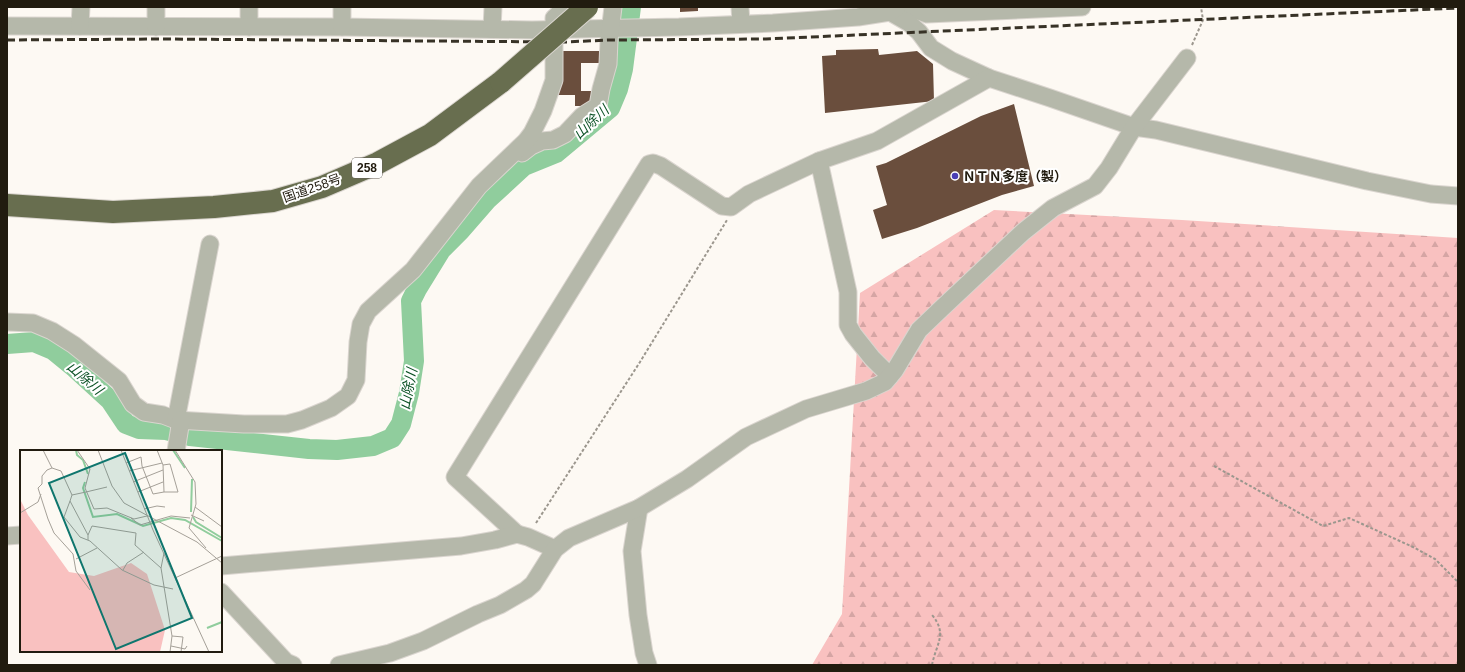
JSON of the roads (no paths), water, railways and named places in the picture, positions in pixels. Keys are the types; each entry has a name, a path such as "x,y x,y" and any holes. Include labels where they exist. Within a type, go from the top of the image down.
{"highway":[{"name":"国道258号","path":"7,205 113,212 214,207 273,201 322,187 378,163 430,135 501,82 587,7"}],"street":[{"path":"80,26 81,7"},
{"path":"156,7 156,27"},
{"path":"249,7 249,27"},
{"path":"342,7 342,27"},
{"path":"492,29 493,7"},
{"path":"7,322 33,323 52,330 74,344 119,381 133,404 144,412 163,415 179,420 244,424 287,424 302,420 331,408 348,396 356,380 358,342 361,324 368,311 413,270 480,186 526,141 532,133 543,111 554,80 554,18 566,7"},
{"path":"502,165 508,165 531,146 542,141 552,140 565,134 582,116 598,106 608,64 622,28 613,7"},
{"path":"908,7 927,14 1082,7"},
{"path":"7,26 342,27 532,30 622,28 740,15 773,23 850,17 893,10 919,32 931,48 952,61 988,78 1134,127 1156,130 1368,181 1432,194 1458,196"},
{"path":"339,665 390,653 423,641 500,605 526,590 533,584 554,549 569,538 639,508 687,479 746,437 806,409 866,391 885,382 919,330 1023,232 1053,208 1095,186 1109,168 1134,127 1187,58"},
{"path":"554,549 528,537 517,534 455,477 460,466 648,164 653,163 661,166 722,206 731,207 748,194 819,162 877,141 988,78"},
{"path":"819,162 848,292 848,325 853,334 890,376"},
{"path":"177,448 179,420 210,244"},
{"path":"639,508 632,551 638,615 644,653 648,665"},
{"path":"222,566 461,546 495,540 517,534"},
{"path":"7,536 20,535"},
{"path":"222,593 286,662 293,665"}],"waterway":[{"name":"山除川","path":"7,344 34,342 53,350 110,400 126,424 139,429 166,430 190,436 309,449 337,450 373,446 392,438 401,424 409,393 414,361 411,301 417,289 441,250 487,200 524,166 556,153 610,108 618,89 623,69 631,7"}],"railway":[{"path":"7,40 164,39 565,42 609,40 766,39 1458,8"}],"place":[{"name":"ＮＴＮ多度（製）","path":"955,176"}]}
